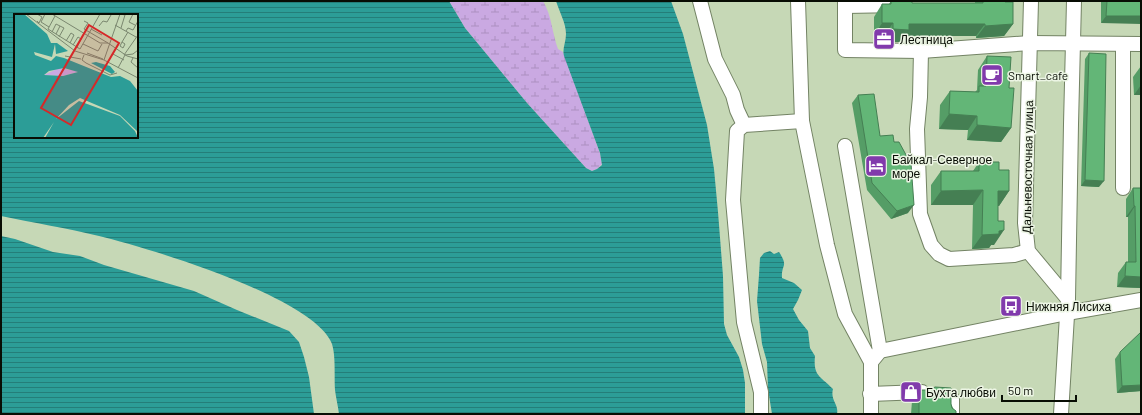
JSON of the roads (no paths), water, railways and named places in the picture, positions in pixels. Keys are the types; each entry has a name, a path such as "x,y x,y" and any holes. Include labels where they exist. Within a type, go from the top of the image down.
{"street":[{"path":"700,1 715,59 733,95 737,110 744,126"},
{"path":"798,1 802,121 827,245 845,314 876,356"},
{"name":"Дальневосточная улица","path":"1031,1 1025,223 1028,251 1068,299"},
{"path":"1061,414 1068,299 1074,1"},
{"path":"915,4 845,3 846,50 921,51 1030,43 1141,44"},
{"path":"1123,44 1123,188"},
{"path":"921,51 920,97 917,129 920,214 931,245 939,254 949,259 1014,255 1028,251"},
{"path":"761,414 761,392 744,322 732,200 737,131 744,126 802,121"},
{"path":"845,146 876,356 870,394 871,414"},
{"path":"876,356 1067,313 1141,300"},
{"path":"870,394 922,392"},
{"path":"952,399 952,414"}],"water":[{"path":"1,1 449,1 465,28 527,103 586,168 592,171 602,165 600,153 564,56 563,51 566,30 556,1 671,1 683,34 707,125 714,169 718,212 723,276 724,324 727,335 739,357 743,370 745,383 745,414 339,414 335,390 332,344 319,326 295,309 263,292 227,277 154,251 87,233 1,216"},
{"path":"1,236 15,239 53,252 80,256 104,265 194,291 289,331 299,342 304,357 309,377 314,414 1,414"},
{"path":"770,251 774,254 779,252 784,260 782,278 794,283 802,290 793,309 799,320 808,331 810,348 815,356 816,372 833,389 832,393 837,407 837,414 772,414 768,389 767,362 762,344 757,301 760,258 764,253"}],"place":[{"name":"Лестница","path":"884,39"},
{"name":"Smart_cafe","path":"992,75"},
{"name":"Байкал-Северное море","path":"876,166"},
{"name":"Нижняя Лисиха","path":"1011,306"},
{"name":"Бухта любви","path":"911,392"}]}
